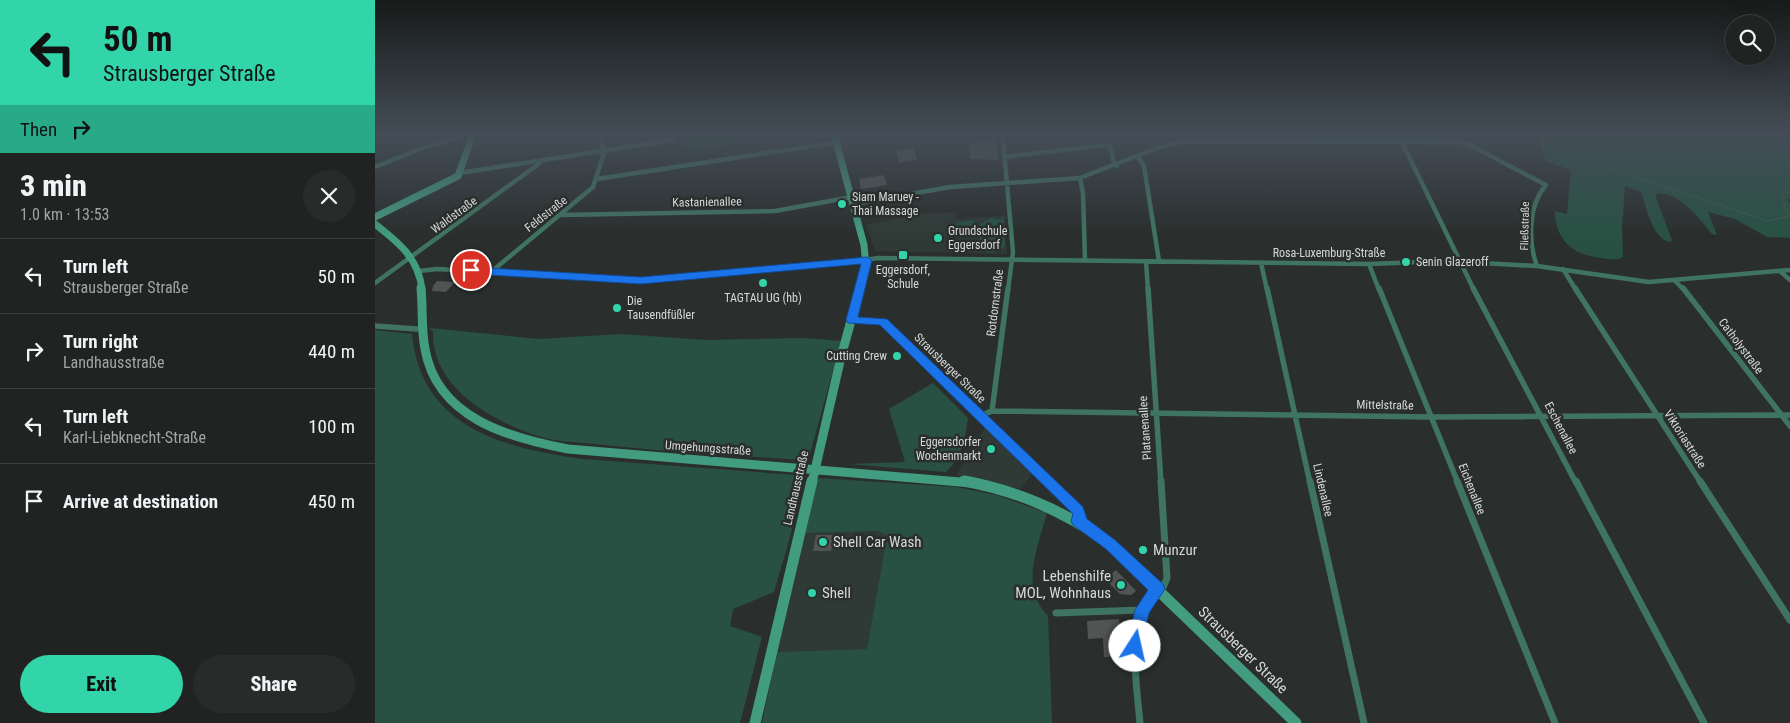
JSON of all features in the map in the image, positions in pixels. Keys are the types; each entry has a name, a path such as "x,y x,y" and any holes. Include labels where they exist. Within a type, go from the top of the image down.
{"main road":[{"path":"845,168 867,260"},
{"name":"Umgehungsstraße","path":"375,224 399,242 412,257 419,271 423,295 423,327 427,360 432,374 445,394 467,414 505,434 543,445 593,452 980,483 1031,497 1052,507"},
{"name":"Landhausstraße","path":"755,723 814,469"},
{"name":"Strausberger Straße","path":"1052,507 1080,519"},
{"name":"Strausberger Straße","path":"1159,590 1296,723"}],"street":[{"path":"459,173 461,168"},
{"path":"375,217 445,183 459,173 492,168"},
{"name":"Waldstraße","path":"375,283 535,168"},
{"name":"Feldstraße","path":"491,272 590,190 597,179 599,168"},
{"path":"597,179 670,168"},
{"name":"Rotdornstraße","path":"992,411 1011,258 1005,168"},
{"name":"Fließstraße","path":"853,201 927,190 1080,178 1112,168"},
{"path":"1144,168 1159,261"},
{"name":"Eschenallee","path":"1414,168 1460,263 1704,723"},
{"name":"Fließstraße","path":"1513,168 1546,184 1536,195 1533,204 1534,258 1537,266"},
{"path":"1080,178 1083,193 1085,260"},
{"name":"Kastanienallee","path":"561,215 767,211 853,201"},
{"name":"Rosa-Luxemburg-Straße","path":"419,271 429,268 641,281 903,258 1369,264 1460,263 1537,266 1638,281 1675,281 1790,270"},
{"name":"Landhausstraße","path":"814,469 867,260"},
{"name":"Platanenallee","path":"1145,261 1167,582 1159,590"},
{"name":"Lindenallee","path":"1261,263 1364,723"},
{"name":"Eichenallee","path":"1369,264 1555,723"},
{"name":"Viktoriastraße","path":"1563,269 1790,620"},
{"path":"1780,271 1790,280"},
{"name":"Catholystraße","path":"1675,281 1689,294 1790,426"},
{"name":"Strausberger Straße","path":"851,320 883,322 1068,500 1078,511 1080,519 1111,544 1159,590"},
{"path":"375,326 417,329 423,327"},
{"name":"Mittelstraße","path":"980,416 992,411 1431,417 1790,415"},
{"path":"1140,723 1134,651 1142,610 1159,590"},
{"path":"1056,614 1128,609 1142,610"}],"shaded area":[{"name":"Grundschule Eggersdorf","path":"955,212 957,219 1004,216 1007,254 875,251 866,225 919,214"},
{"name":"Eggersdorfer Wochenmarkt","path":"986,426 1033,472 1021,489 956,476"},
{"path":"879,531 887,536 867,649 777,652 805,533"}],"green space":[{"path":"1564,168 1790,168 1790,199 1787,199 1790,203 1790,238 1767,237 1735,219 1708,212 1717,235 1712,234 1688,207 1674,197 1657,193 1656,198 1672,240 1670,242 1664,240 1655,229 1641,192 1625,186 1622,227 1623,257 1610,259 1591,256 1567,244 1558,230 1555,211 1567,214 1571,170"},
{"path":"1004,217 1005,246 993,253 986,252 980,248 979,225 991,218 1001,220"},
{"path":"973,220 977,224 977,230 974,233 954,233 955,223"},
{"path":"429,328 539,339 621,334 706,340 805,338 841,341 810,454 800,460 621,447 557,440 535,435 500,420 466,398 442,368 435,351 433,331"},
{"path":"375,330 412,334 419,366 431,392 449,412 471,428 497,439 524,448 583,459 797,475 797,503 787,549 774,592 733,609 730,626 762,637 740,723 375,723"},
{"path":"933,383 968,418 959,454 946,472 848,464 905,462 889,409"},
{"path":"818,478 956,487 996,495 1047,513 1033,566 1033,580 1034,592 1039,605 1048,616 1052,723 762,723 777,652 867,649 887,536 878,531 805,533"}],"building":[{"path":"884,175 887,185 861,189 859,179"},
{"path":"437,281 455,282 446,292 432,291"},
{"name":"Shell Car Wash","path":"816,535 834,535 831,551 813,551"},
{"name":"Lebenshilfe MOL, Wohnhaus","path":"1116,570 1136,591 1131,595 1120,594 1105,579"},
{"path":"1119,619 1122,656 1104,657 1103,638 1088,639 1087,621"}],"waterway":[{"path":"1610,168 1768,221 1789,216 1780,193 1790,193"}],"place":[{"name":"Siam Maruey - Thai Massage","path":"842,204"},
{"name":"Grundschule Eggersdorf","path":"938,238"},
{"name":"Eggersdorf, Schule","path":"903,255"},
{"name":"Senin Glazeroff","path":"1406,262"},
{"name":"TAGTAU UG (hb)","path":"763,283"},
{"name":"Die Tausendfüßler","path":"617,308"},
{"name":"Cutting Crew","path":"897,356"},
{"name":"Eggersdorfer Wochenmarkt","path":"991,449"},
{"name":"Shell Car Wash","path":"823,542"},
{"name":"Munzur","path":"1143,550"},
{"name":"Lebenshilfe MOL, Wohnhaus","path":"1121,585"},
{"name":"Shell","path":"812,593"}],"route":[{"path":"471,270 641,281 867,260 865,276 851,320 883,322 1078,511 1081,517 1078,521 1111,544 1157,589 1142,610 1135,646"}]}
